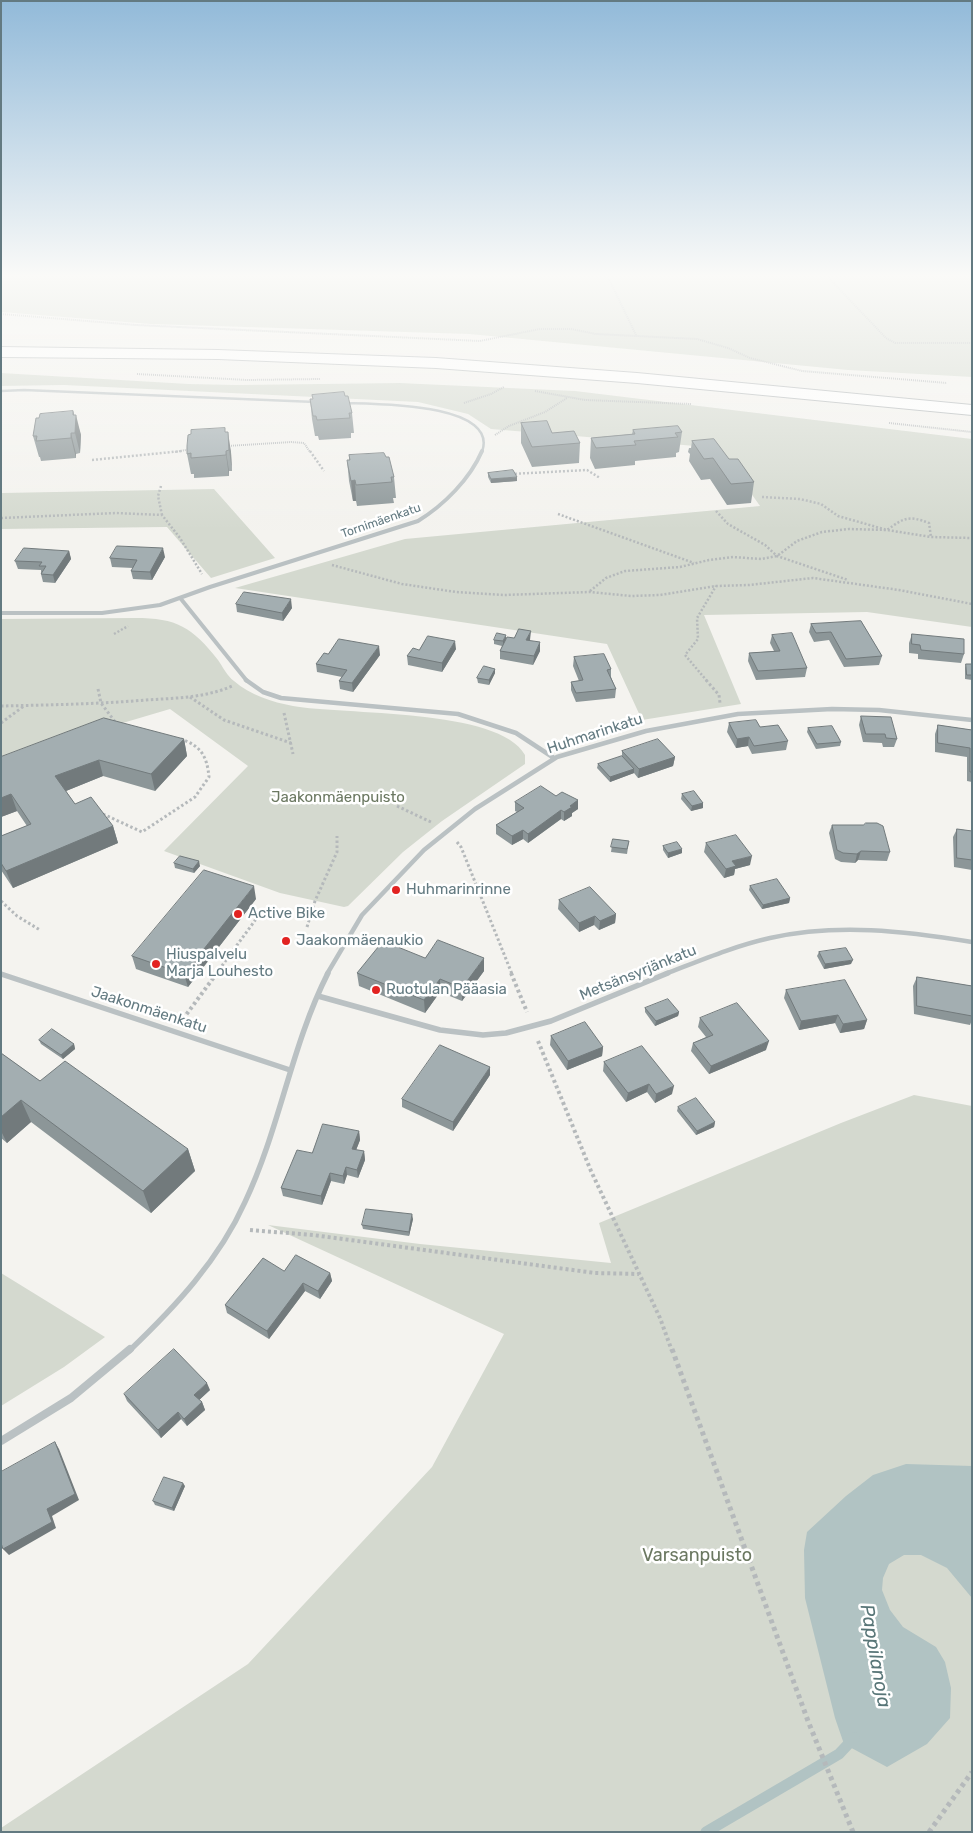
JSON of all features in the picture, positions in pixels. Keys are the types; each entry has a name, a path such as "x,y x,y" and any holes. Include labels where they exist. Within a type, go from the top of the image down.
{"highway":[{"path":"317,359 436,363 651,379 972,410"},
{"path":"521,359 972,398"}],"street":[{"path":"1,391 24,390 323,402"},
{"path":"343,403 412,406 439,411 471,422 477,428 484,441"},
{"name":"Tornimäenkatu","path":"1,613 96,612 144,608 181,599 210,587 418,521 429,515 462,483 476,464 484,441"},
{"path":"181,599 246,680 263,692 281,698 458,714 516,733 554,758"},
{"name":"Huhmarinkatu","path":"1,1441 79,1392 110,1367 166,1314 194,1282 232,1228 245,1202 259,1166 290,1070 318,996 331,966 358,920 404,867 447,830 490,797 554,758 638,732 720,716 765,710 850,709 972,720"},
{"name":"Metsänsyrjänkatu","path":"318,996 432,1029 458,1034 508,1033 548,1023 723,952 783,935 828,930 890,930 972,942"},
{"name":"Jaakonmäenkatu","path":"1,974 290,1070"}],"path":[{"path":"752,359 802,371 947,382"},
{"path":"129,374 247,380 325,379"},
{"path":"500,383 510,386"},
{"path":"439,411 491,394 504,388 504,384"},
{"path":"533,391 585,400 691,404"},
{"path":"484,441 509,426 545,412 569,397"},
{"path":"221,447 291,442 304,443 324,471"},
{"path":"92,460 165,454 192,449"},
{"path":"510,474 587,470 600,478"},
{"path":"161,486 158,496 162,515 180,538 210,587"},
{"path":"762,497 800,499 821,504 838,516 887,530 931,537 972,538"},
{"path":"716,511 728,524 765,545 777,556 859,584"},
{"path":"1,518 116,513 162,515"},
{"path":"558,514 694,564"},
{"path":"590,592 606,578 625,571 680,567 733,557 761,560 777,556 797,541 822,532 849,529 887,530 903,517 916,517 929,523 931,537"},
{"path":"306,557 402,584 456,592 504,595 590,592 631,596 660,595 716,586 749,585 813,578 859,584 972,604"},
{"path":"716,586 697,618 698,639 685,655 719,695 720,716"},
{"path":"1,706 101,703 190,697 224,690 246,680"},
{"path":"98,689 101,703 118,725 108,728"},
{"path":"190,697 224,720 291,743"},
{"path":"281,698 292,754"},
{"path":"1,723 25,706"},
{"path":"98,811 142,832 195,797 209,777 207,760 201,749 194,743 180,739"},
{"path":"397,806 447,830 461,847 591,1171 660,1318 808,1720 853,1832"},
{"path":"307,927 315,901 337,852 337,836"},
{"path":"1,901 17,916 40,930"},
{"path":"183,1019 259,915"},
{"path":"232,1228 313,1235 595,1273 639,1274"},
{"path":"929,1832 972,1772"}],"green space":[{"path":"727,359 972,359 972,377 848,370"},
{"path":"1,373 189,384 400,383 575,391 972,439 972,627 867,612 704,615 741,704 642,720 607,644 235,588 405,539 760,506 719,448 491,429 468,414 418,402 64,385 1,386"},
{"path":"214,489 275,558 211,578 167,527 1,529 1,493"},
{"name":"Jaakonmäenpuisto","path":"135,618 162,620 191,632 209,649 232,679 240,686 262,697 293,706 316,709 418,716 454,721 485,729 510,740 525,755 525,764 442,821 403,852 348,906 344,907 280,893 164,851 248,766 170,709 1,759 1,619"},
{"name":"Varsanpuisto","path":"914,1095 972,1106 972,1832 1,1832 1,1828 248,1664 432,1467 504,1334 268,1225 420,1244 611,1263 599,1223 841,1123"},
{"path":"1,1273 105,1337 64,1367 1,1406"}],"water":[{"path":"906,1464 972,1466 972,1598 947,1568 921,1555 904,1555 889,1564 883,1578 882,1590 890,1610 903,1627 936,1647 945,1662 951,1688 950,1718 927,1744 887,1767 844,1744 835,1718 805,1598 804,1550 807,1532 846,1496 873,1475"}],"building":[{"path":"344,392 345,396 348,396 352,413 349,413 350,418 317,420 316,416 313,416 310,399 313,399 312,395"},
{"path":"73,411 73,415 76,415 75,433 71,433 71,438 36,441 37,436 33,436 36,418 39,418 40,414"},
{"path":"547,421 552,433 574,431 580,443 532,447 521,423"},
{"path":"678,426 682,432 675,433 678,437 634,441 636,445 596,448 591,438 635,434 633,430"},
{"path":"225,428 225,432 228,432 229,450 226,451 226,455 191,458 191,453 187,454 188,435 191,434 191,430"},
{"path":"714,439 729,459 738,459 754,482 731,484 713,458 704,459 692,441"},
{"path":"384,453 386,457 389,457 394,477 391,477 392,482 356,485 355,480 351,481 347,460 350,460 349,455"},
{"path":"513,470 517,477 491,479 488,473"},
{"path":"117,546 163,548 150,572 131,571 137,560 110,558"},
{"path":"24,548 69,551 53,575 41,574 46,566 39,566 42,562 15,561"},
{"path":"244,592 291,599 282,613 236,604"},
{"path":"861,621 882,656 846,659 831,632 816,633 811,624"},
{"path":"519,629 531,631 526,640 540,642 534,656 500,651 507,637 514,638"},
{"path":"497,633 506,635 503,641 494,640"},
{"path":"792,633 807,668 758,671 749,653 780,651 772,635"},
{"path":"912,634 964,639 964,654 921,650 920,645 912,644"},
{"path":"428,636 455,641 442,663 407,656 413,648 419,650"},
{"path":"339,639 379,646 352,683 339,681 347,670 316,664 324,653 328,654"},
{"path":"604,654 611,669 607,670 616,689 576,693 571,682 583,680 574,657"},
{"path":"966,664 972,664 972,675 967,675"},
{"path":"484,666 495,669 489,680 477,678"},
{"path":"861,716 891,717 897,739 886,738 885,734 866,734"},
{"path":"104,718 184,739 151,774 99,760 55,776 75,804 91,797 113,826 6,871 1,863 1,836 31,824 11,794 1,798 1,757"},
{"path":"756,720 760,727 778,725 788,741 754,746 749,737 737,739 729,723"},
{"path":"938,725 972,730 972,772 970,772 970,748 938,743"},
{"path":"832,726 841,742 817,744 808,728"},
{"path":"658,739 675,757 639,769 622,751"},
{"path":"622,756 634,769 610,777 598,764"},
{"path":"541,786 556,796 562,792 578,800 570,806 572,807 564,812 561,810 528,834 523,830 512,836 496,825 524,808 515,802"},
{"path":"694,791 703,803 692,806 682,794"},
{"path":"866,823 877,823 883,826 890,852 861,851 857,854 843,853 837,850 832,825 863,825"},
{"path":"957,829 972,831 972,860 957,858"},
{"path":"736,835 752,856 732,861 736,866 726,869 706,843"},
{"path":"613,839 629,841 627,849 611,847"},
{"path":"677,842 682,849 668,853 663,846"},
{"path":"180,856 199,861 193,869 174,863"},
{"path":"204,870 254,886 184,974 132,956"},
{"path":"777,879 790,898 763,905 750,886"},
{"path":"590,887 616,914 600,921 595,916 579,923 559,900"},
{"path":"438,940 484,958 462,988 440,979 424,1000 357,973 383,941 425,958"},
{"path":"846,948 853,960 825,964 819,952"},
{"path":"917,977 972,986 972,1016 917,1006"},
{"path":"845,980 867,1020 843,1024 838,1015 801,1021 786,990"},
{"path":"668,999 679,1012 656,1021 645,1008"},
{"path":"737,1003 769,1041 711,1066 693,1043 713,1035 700,1018"},
{"path":"585,1022 603,1047 568,1061 551,1036"},
{"path":"52,1029 74,1044 61,1055 39,1040"},
{"path":"440,1045 490,1067 453,1122 402,1099"},
{"path":"642,1046 674,1086 656,1094 649,1084 628,1093 604,1062"},
{"path":"1,1053 40,1081 65,1061 188,1149 143,1191 21,1100 1,1117"},
{"path":"696,1098 715,1122 697,1131 678,1107"},
{"path":"323,1124 359,1131 352,1149 364,1151 357,1170 346,1167 343,1176 330,1173 321,1196 281,1188 297,1150 312,1153"},
{"path":"366,1209 412,1214 409,1232 362,1225"},
{"path":"296,1255 330,1273 318,1291 303,1283 267,1331 225,1305 263,1258 284,1271"},
{"path":"174,1349 207,1383 194,1395 202,1402 184,1419 178,1412 158,1430 124,1394"},
{"path":"55,1442 75,1494 47,1509 52,1522 3,1549 1,1543 1,1472"},
{"path":"164,1477 183,1483 172,1508 153,1501"}],"waterway":[{"name":"Pappilanoja","path":"706,1832 839,1754 854,1738"}],"place":[{"name":"Huhmarinrinne","path":"396,890"},
{"name":"Active Bike","path":"238,914"},
{"name":"Jaakonmäenaukio","path":"286,941"},
{"name":"Hiuspalvelu Marja Louhesto","path":"156,964"},
{"name":"Ruotulan Pääasia","path":"376,990"}]}
